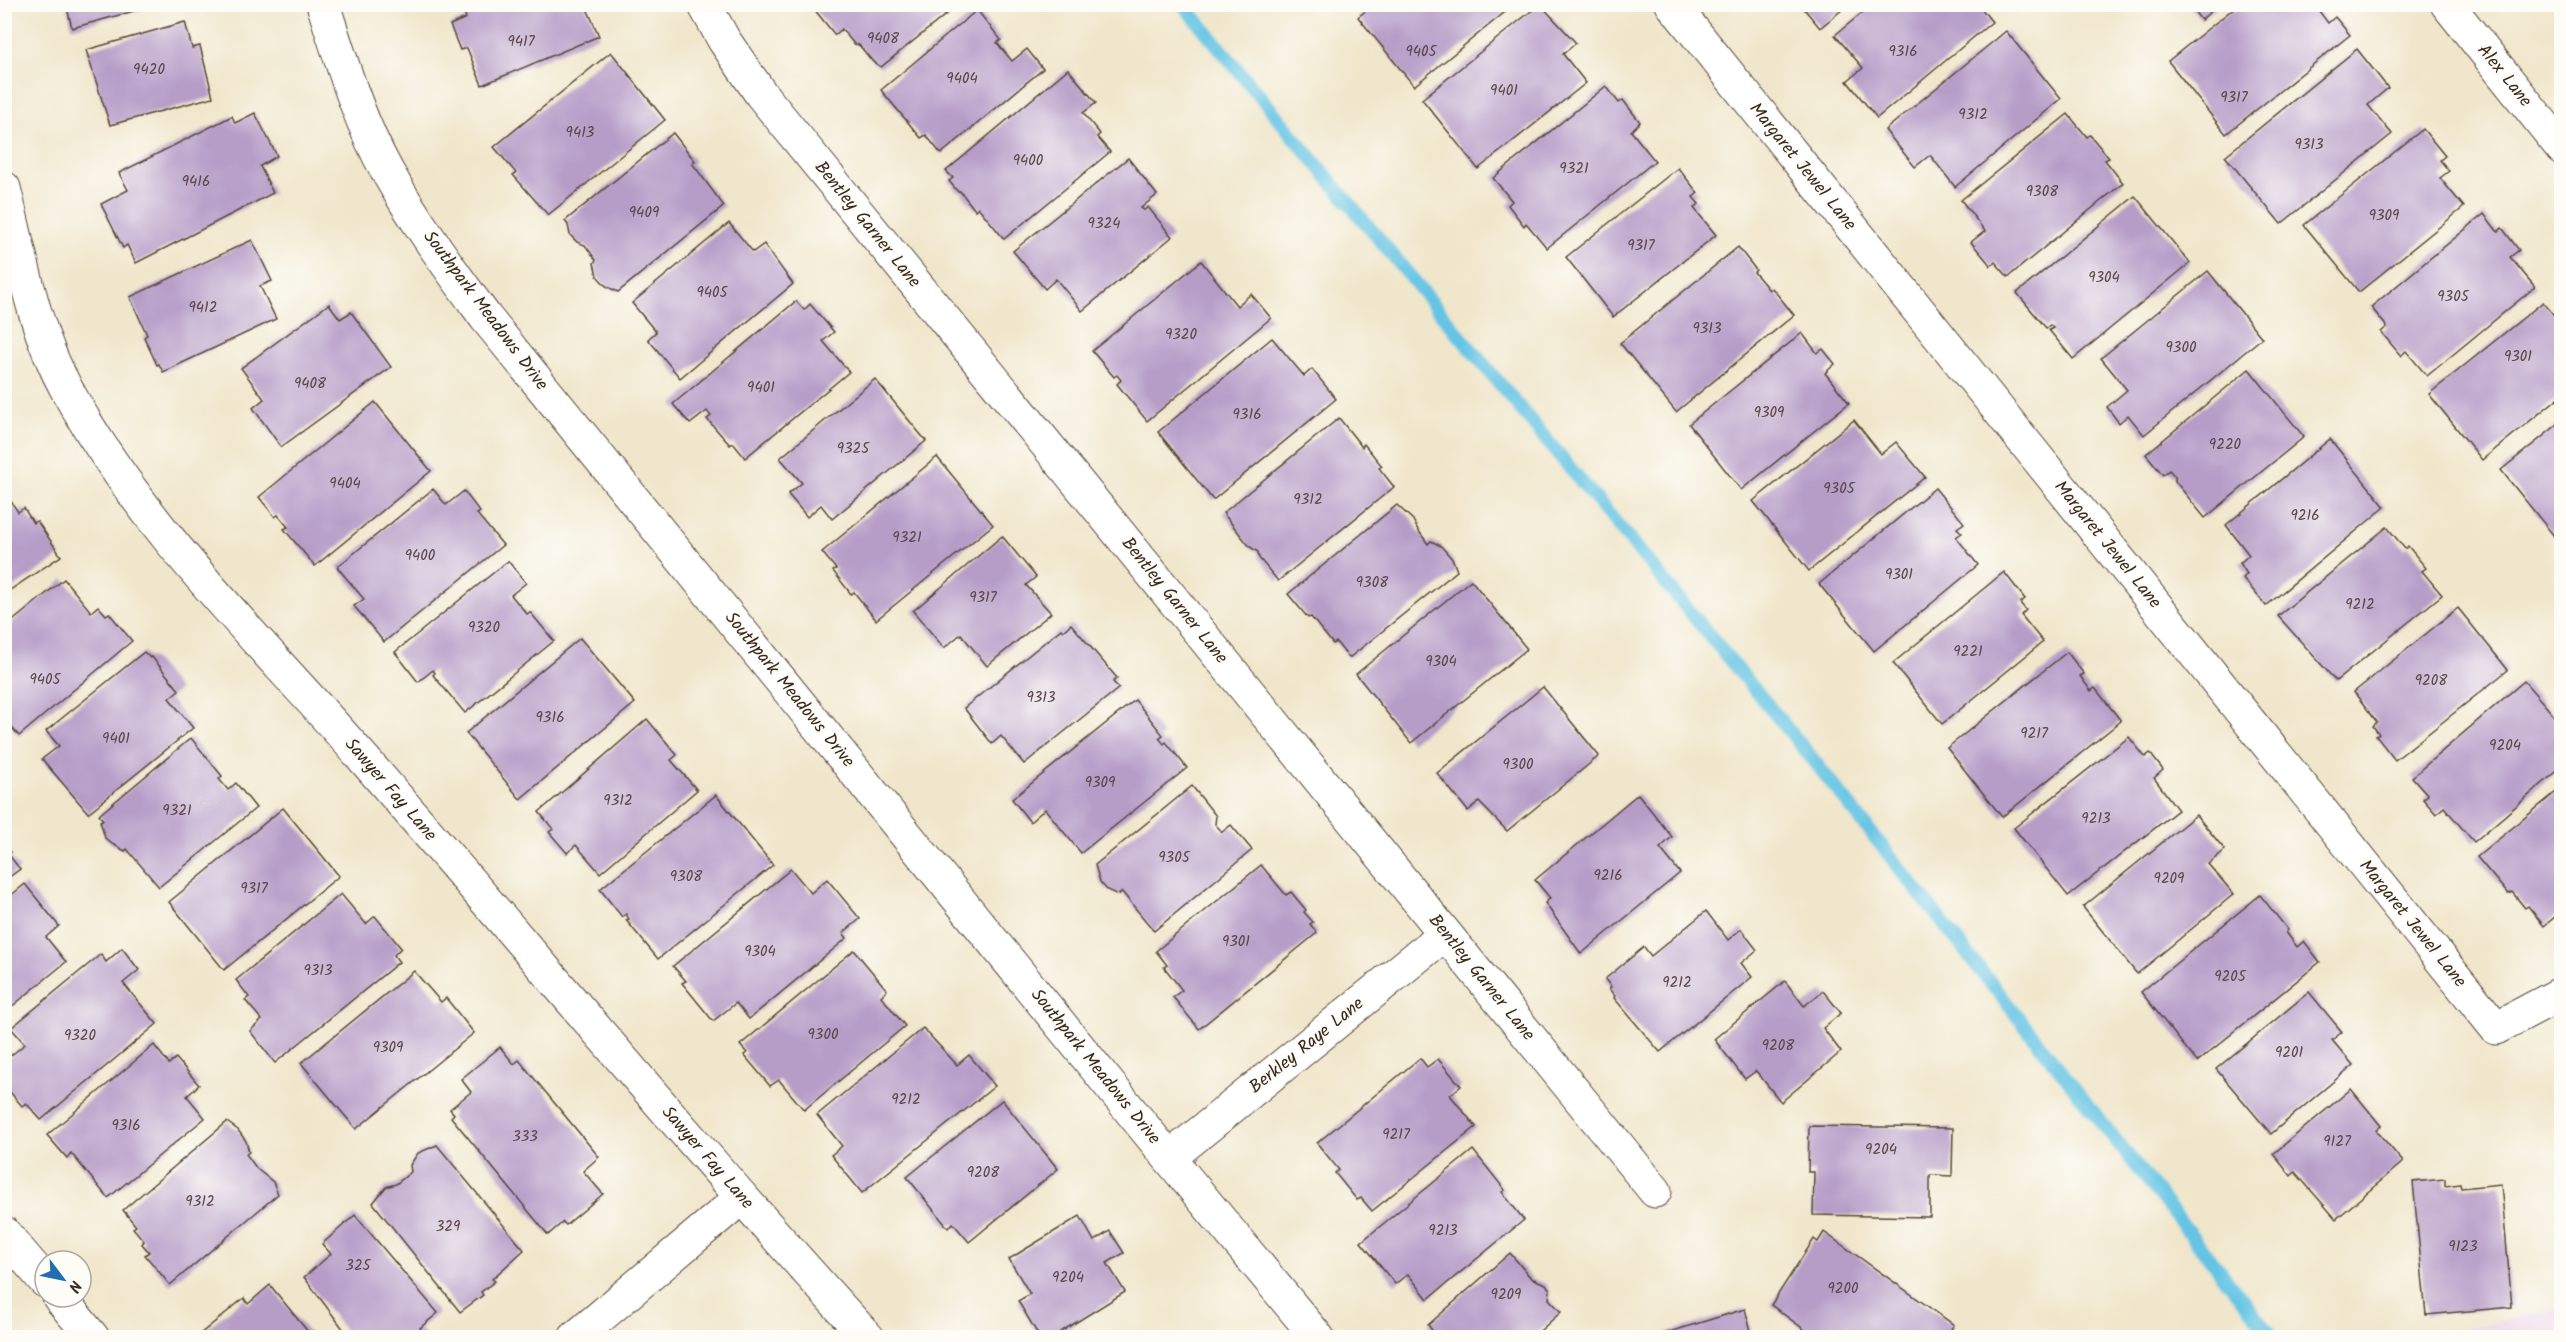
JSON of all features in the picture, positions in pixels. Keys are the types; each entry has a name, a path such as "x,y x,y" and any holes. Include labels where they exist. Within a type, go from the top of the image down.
{"street":[{"name":"Southpark Meadows Drive","path":"323,4 348,82 386,169 429,240 486,318 1318,1338"},
{"name":"Bentley Garner Lane","path":"704,4 724,40 761,94 1654,1191"},
{"name":"Margaret Jewel Lane","path":"1672,4 2496,1028 2562,993"},
{"name":"Alex Lane","path":"2446,4 2562,148"},
{"name":"Sawyer Fay Lane","path":"4,189 35,314 64,387 107,459 148,516 367,763 741,1198 868,1338"},
{"name":"Berkley Raye Lane","path":"1169,1158 1445,934"},
{"path":"574,1338 741,1198"},
{"path":"4,1233 33,1267"},
{"path":"68,1309 93,1338"}],"shaded area":[{"path":"2561,1308 2561,1337 2428,1337"}],"building":[{"path":"66,4 156,4 156,5 72,28"},
{"path":"461,4 585,4 599,36 482,85 467,48 460,50 450,25 466,18"},
{"path":"820,4 959,4 881,67 873,62 859,45 854,44 842,29 835,35 814,9"},
{"path":"1374,4 1515,4 1414,86 1358,17"},
{"path":"1540,4 1576,43 1563,54 1586,83 1478,169 1422,99"},
{"path":"1800,4 1849,4 1820,28"},
{"path":"1873,4 1978,4 1992,22 1877,118 1847,81 1863,68 1835,35"},
{"path":"2188,4 2219,4 2201,20"},
{"path":"2239,4 2319,4 2316,7 2328,23 2335,17 2350,35 2226,134 2168,61"},
{"path":"977,10 1001,40 997,43 1012,61 1027,49 1043,69 941,154 926,135 921,138 881,90"},
{"path":"185,22 192,48 200,46 213,97 110,125 86,50"},
{"path":"2006,31 2061,99 1955,187 1930,155 1915,167 1885,130"},
{"path":"2357,49 2388,88 2368,105 2392,134 2281,224 2225,156"},
{"path":"611,52 665,120 548,215 513,175 516,173 494,147"},
{"path":"1068,69 1096,103 1083,113 1100,134 1097,137 1110,152 1004,239 978,207 975,210 960,191 958,192 949,181 953,178 946,171"},
{"path":"1606,86 1619,103 1623,100 1640,122 1631,131 1655,161 1547,248 1526,223 1524,226 1508,205 1512,201 1493,178"},
{"path":"255,113 277,156 260,166 273,193 136,263 127,245 123,248 101,204 128,190 119,173 232,116 235,123"},
{"path":"2068,114 2109,158 2105,160 2123,183 2008,277 1995,262 1991,266 1971,242 1985,231 1961,200"},
{"path":"2423,129 2445,156 2440,160 2449,171 2440,178 2464,207 2359,292 2304,225"},
{"path":"673,133 695,161 692,163 724,206 618,292 606,286 597,276 594,263 596,260 585,245 577,242 570,235 565,221"},
{"path":"1128,158 1157,195 1141,208 1144,210 1148,207 1172,237 1082,311 1056,279 1045,289 1013,251"},
{"path":"1678,168 1698,193 1693,197 1699,204 1694,208 1716,235 1613,317 1566,257"},
{"path":"2135,196 2190,263 2073,359 2049,330 2053,328 2050,325 2046,328 2017,293"},
{"path":"2484,214 2498,232 2502,228 2519,250 2510,257 2535,287 2427,376 2406,351 2401,356 2381,332 2387,327 2371,307"},
{"path":"729,223 753,252 764,244 793,284 680,378 648,339 656,332 632,303"},
{"path":"252,240 272,281 260,286 276,319 163,372 159,364 157,365 144,337 147,335 130,297"},
{"path":"1738,247 1756,270 1754,272 1769,290 1772,288 1794,315 1676,412 1620,343"},
{"path":"1201,261 1237,306 1251,294 1271,318 1147,421 1117,384 1121,380 1117,375 1114,377 1092,351"},
{"path":"2208,271 2262,338 2144,435 2128,415 2119,423 2107,407 2127,390 2101,358"},
{"path":"796,301 804,310 810,304 834,332 823,341 849,372 745,458 733,443 730,445 707,419 711,416 707,411 690,424 673,404"},
{"path":"2543,302 2558,320 2562,317 2562,395 2482,460 2429,394"},
{"path":"329,304 340,319 351,312 391,367 281,447 253,408 264,399 241,368"},
{"path":"1802,333 1817,353 1823,349 1835,364 1825,373 1849,403 1741,490 1689,424"},
{"path":"1272,338 1304,376 1312,369 1336,399 1213,500 1158,432"},
{"path":"2249,369 2304,437 2205,518 2175,481 2175,476 2169,470 2163,475 2146,454"},
{"path":"875,379 926,441 832,519 821,505 807,517 788,494 802,483 780,458"},
{"path":"375,402 431,471 315,566 284,529 288,527 278,515 275,517 259,497"},
{"path":"1339,418 1362,447 1364,444 1382,466 1379,468 1394,487 1278,581 1259,558 1258,552 1250,547 1223,513"},
{"path":"1854,420 1881,454 1896,442 1925,477 1809,571 1753,501"},
{"path":"2562,421 2562,530 2554,536 2501,470"},
{"path":"2330,439 2385,507 2266,606 2243,578 2247,574 2240,563 2249,555 2226,525"},
{"path":"937,457 993,525 876,620 854,592 851,594 833,571 836,569 822,552"},
{"path":"1935,488 1964,523 1957,528 1962,533 1956,537 1978,565 1874,651 1819,584"},
{"path":"433,489 446,505 464,491 480,512 477,514 503,545 384,642 354,606 364,599 337,567"},
{"path":"6,494 18,512 24,508 33,523 37,521 61,556 4,594"},
{"path":"1397,505 1413,520 1428,544 1431,541 1441,546 1453,560 1457,571 1349,658 1336,642 1333,644 1311,617 1308,618 1288,594"},
{"path":"2387,527 2405,549 2408,546 2426,568 2422,571 2442,595 2336,681 2278,616"},
{"path":"1002,536 1036,577 1026,585 1051,613 987,666 961,634 944,648 913,611"},
{"path":"508,561 526,583 511,595 527,614 530,612 554,641 465,713 433,675 435,673 433,670 418,682 395,652"},
{"path":"2004,572 2025,599 2020,603 2026,610 2021,615 2043,642 1942,724 1893,663"},
{"path":"64,579 91,612 98,606 106,615 109,613 132,641 19,736 4,718 4,628"},
{"path":"1471,580 1527,649 1411,743 1356,674"},
{"path":"2458,608 2508,670 2395,760 2376,736 2379,734 2373,726 2377,722 2354,692"},
{"path":"1071,624 1117,678 1113,682 1119,688 1024,764 1001,736 992,744 964,708 1061,629 1063,631"},
{"path":"580,638 635,703 520,799 466,733"},
{"path":"144,652 150,658 152,657 179,690 169,698 193,728 88,813 42,759 59,746 46,731"},
{"path":"2067,652 2084,674 2080,676 2091,691 2095,688 2121,721 2002,817 1947,748"},
{"path":"2524,681 2562,725 2562,767 2474,842 2444,807 2436,814 2423,799 2428,795 2412,777"},
{"path":"1543,687 1599,756 1507,831 1479,802 1468,811 1437,773"},
{"path":"1135,700 1163,735 1159,738 1164,744 1166,742 1187,768 1081,853 1045,809 1030,822 1012,799"},
{"path":"647,719 677,755 671,760 697,790 600,873 576,845 567,853 549,832 553,829 539,812"},
{"path":"2129,737 2145,757 2150,753 2163,770 2154,778 2178,810 2068,896 2014,828"},
{"path":"191,738 222,776 219,779 228,790 236,783 256,808 159,887 127,849 125,851 105,838 100,821 103,820 99,815"},
{"path":"1192,786 1216,816 1215,824 1222,832 1231,825 1252,850 1154,931 1122,892 1118,895 1107,890 1100,882 1095,865"},
{"path":"2562,787 2562,911 2544,926 2528,906 2525,908 2512,892 2508,894 2477,857"},
{"path":"1638,794 1672,837 1660,848 1680,873 1581,954 1545,903 1550,898 1535,880"},
{"path":"716,795 773,865 658,959 626,920 629,919 626,914 622,917 600,889"},
{"path":"283,808 339,876 224,970 169,902"},
{"path":"2196,815 2225,850 2208,864 2234,894 2137,974 2083,907"},
{"path":"4,844 11,852 8,854 20,869 4,881"},
{"path":"1261,865 1286,895 1291,892 1306,910 1304,912 1313,922 1310,924 1317,933 1199,1029 1173,997 1182,990 1164,967 1167,965 1156,951"},
{"path":"791,869 811,893 827,879 860,919 843,933 847,938 749,1019 736,1003 713,1021 682,983 686,981 673,966"},
{"path":"25,884 59,926 46,937 66,962 4,1013 4,901"},
{"path":"341,894 366,924 375,916 401,948 394,955 399,962 275,1063 250,1031 262,1020 245,1000 249,997 236,980"},
{"path":"2260,895 2288,930 2286,932 2297,947 2304,941 2320,962 2197,1062 2141,992"},
{"path":"1706,911 1728,940 1741,929 1757,950 1741,963 1752,977 1660,1052 1614,998 1615,996 1609,989 1611,987 1605,979 1644,947 1651,956"},
{"path":"122,948 139,970 123,983 157,1024 41,1120 26,1103 22,1106 4,1085 4,1061 25,1044 11,1028 101,954 106,962"},
{"path":"854,950 887,990 881,996 905,1026 804,1110 779,1080 770,1086 744,1055 747,1053 740,1045"},
{"path":"414,971 441,1002 446,998 474,1033 356,1129 301,1063"},
{"path":"1785,981 1804,1006 1823,991 1841,1013 1823,1028 1841,1052 1781,1102 1756,1071 1745,1079 1714,1039"},
{"path":"2309,992 2342,1032 2332,1040 2353,1065 2271,1134 2216,1069"},
{"path":"923,1028 957,1065 969,1055 995,1086 862,1193 831,1155 842,1146 817,1115"},
{"path":"154,1045 169,1064 176,1058 199,1085 187,1096 205,1118 108,1198 71,1153 67,1158 47,1135"},
{"path":"500,1047 514,1064 519,1060 599,1157 583,1171 603,1194 566,1225 563,1222 548,1235 451,1117 454,1114 450,1109 471,1092 461,1079"},
{"path":"1420,1058 1427,1067 1438,1059 1461,1086 1450,1095 1476,1127 1372,1211 1361,1198 1357,1200 1335,1173 1339,1170 1317,1143"},
{"path":"2351,1089 2381,1126 2376,1130 2403,1162 2336,1219 2295,1172 2291,1176 2273,1154"},
{"path":"1002,1100 1058,1169 969,1242 953,1223 948,1228 907,1177"},
{"path":"227,1122 238,1130 246,1141 249,1152 246,1154 257,1169 273,1182 278,1194 170,1285 145,1255 149,1252 142,1244 144,1241 133,1228 136,1226 123,1210"},
{"path":"1809,1126 1953,1128 1952,1176 1930,1175 1930,1217 1813,1215 1814,1172 1808,1172"},
{"path":"437,1145 524,1250 492,1279 495,1281 481,1292 483,1295 460,1312 373,1203 386,1187 396,1184 411,1172 410,1165 418,1153"},
{"path":"1473,1150 1505,1190 1502,1192 1524,1220 1428,1299 1408,1274 1395,1284 1361,1242"},
{"path":"2445,1179 2445,1186 2460,1184 2461,1188 2501,1184 2512,1307 2426,1315 2413,1182"},
{"path":"355,1215 438,1313 420,1328 427,1338 350,1338 304,1277 331,1254 322,1244"},
{"path":"1080,1216 1094,1241 1110,1231 1124,1253 1107,1263 1125,1292 1051,1338 1040,1338 1018,1301 1030,1294 1009,1259"},
{"path":"1824,1232 1954,1325 1945,1338 1816,1338 1771,1305 1814,1239 1818,1242"},
{"path":"1510,1253 1531,1278 1546,1284 1550,1290 1549,1299 1561,1312 1532,1338 1438,1338 1428,1325"},
{"path":"270,1285 313,1338 201,1338 199,1335 244,1298 248,1304"},
{"path":"1745,1309 1753,1338 1667,1338 1666,1333"}],"waterway":[{"path":"1183,4 1811,757 2273,1338"}]}
